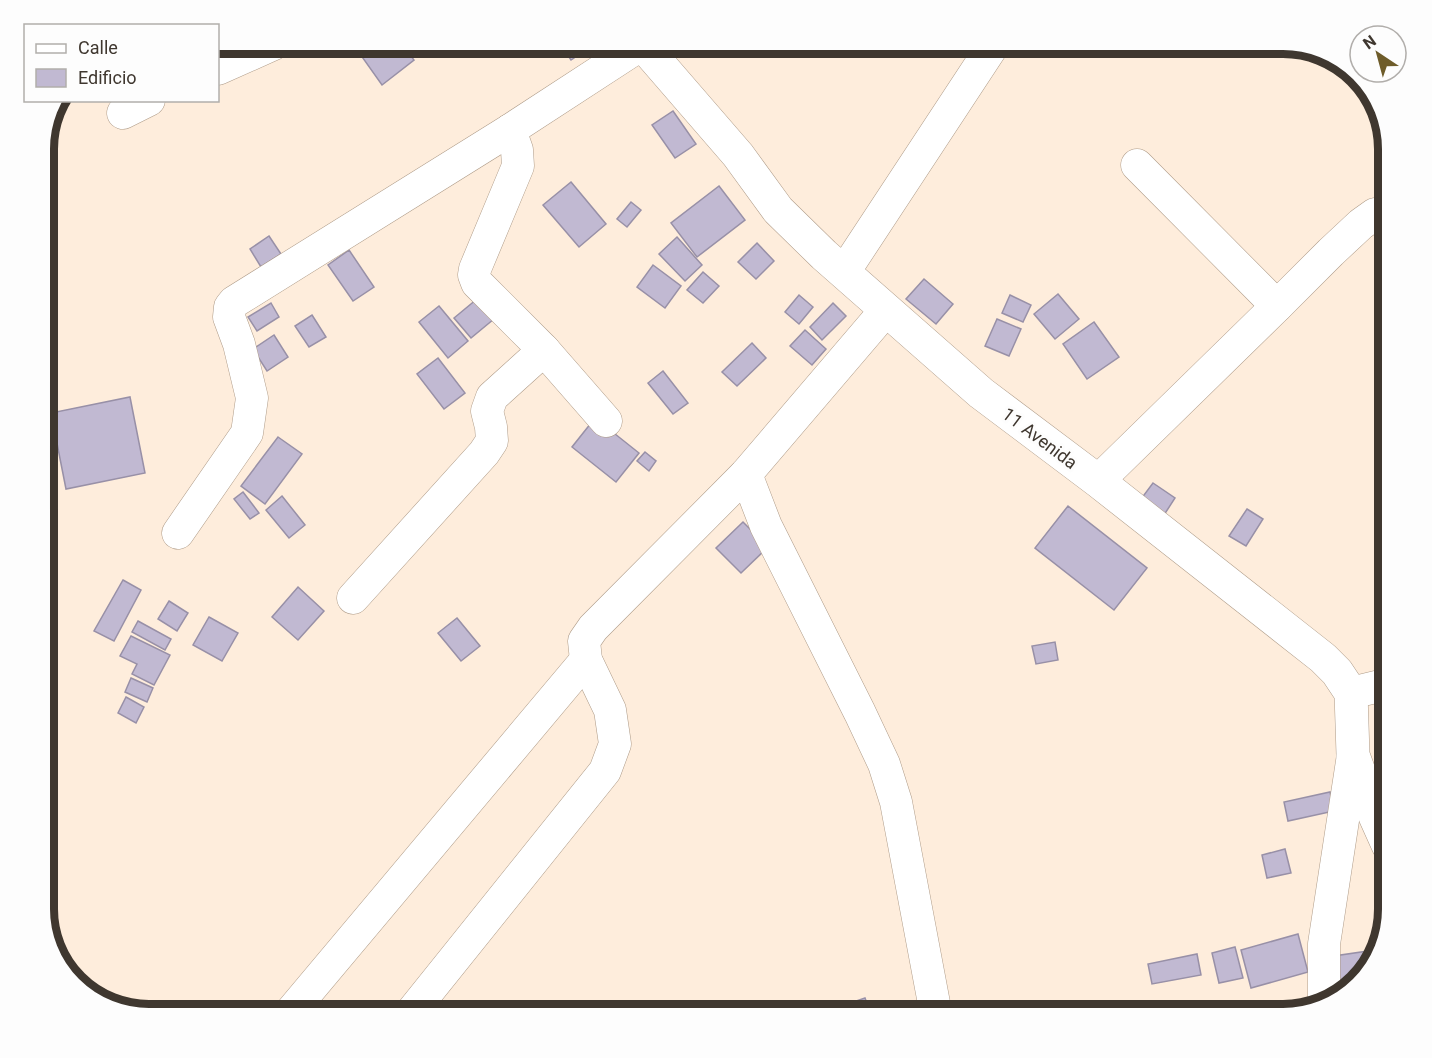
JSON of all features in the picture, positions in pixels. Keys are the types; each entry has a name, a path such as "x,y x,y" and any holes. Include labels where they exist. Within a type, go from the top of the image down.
{"street":[{"path":"219,69 252,54"},
{"path":"178,534 247,433 252,398 239,344 229,317 230,307 234,302 510,130 627,54"},
{"name":"11 Avenida","path":"651,54 738,155 778,210 824,255 981,393 1098,481 1323,658 1337,672 1351,693"},
{"path":"844,272 988,54"},
{"path":"510,130 517,150 518,166 474,275 477,283 544,350 606,422"},
{"path":"1137,165 1277,306"},
{"path":"1098,481 1331,252 1361,224 1378,214"},
{"path":"418,1004 605,771 615,744 610,710 586,660 584,641 593,627 746,474 886,309"},
{"path":"353,598 484,453 492,441 487,411 492,397 544,350"},
{"path":"746,474 766,526 884,764 896,802 934,1004"},
{"path":"297,1004 586,660"},
{"path":"1324,994 1324,944 1353,755 1351,693 1378,687"},
{"path":"1353,755 1378,822"}],"building":[{"path":"360,54 410,54 414,60 382,85"},
{"path":"567,54 580,54 571,60"},
{"path":"673,111 696,144 675,158 652,125"},
{"path":"571,182 606,224 579,247 543,205"},
{"path":"719,186 745,220 697,257 671,223"},
{"path":"631,202 641,210 627,227 617,219"},
{"path":"269,236 281,254 261,267 250,249"},
{"path":"677,237 702,265 685,281 659,254"},
{"path":"757,243 774,261 756,279 738,262"},
{"path":"349,250 374,287 353,301 328,265"},
{"path":"653,265 681,286 665,308 637,287"},
{"path":"703,272 719,286 703,303 687,290"},
{"path":"924,279 953,304 936,324 906,299"},
{"path":"483,294 500,314 471,338 454,318"},
{"path":"1058,294 1079,319 1055,339 1034,314"},
{"path":"799,295 813,307 799,324 785,312"},
{"path":"1010,295 1031,305 1023,322 1002,313"},
{"path":"271,303 279,317 257,331 248,317"},
{"path":"833,303 846,316 822,340 810,327"},
{"path":"439,306 468,341 448,358 419,322"},
{"path":"312,315 326,337 309,347 295,326"},
{"path":"997,319 1021,329 1009,356 985,346"},
{"path":"1094,322 1119,357 1087,379 1063,344"},
{"path":"805,330 826,349 812,365 790,346"},
{"path":"274,335 288,357 267,371 253,349"},
{"path":"752,343 766,358 737,386 722,372"},
{"path":"438,358 465,393 444,409 417,374"},
{"path":"663,371 688,403 673,414 648,383"},
{"path":"130,397 145,473 66,489 54,428 54,412"},
{"path":"595,418 639,453 616,482 572,447"},
{"path":"278,437 302,454 265,504 241,486"},
{"path":"645,452 656,461 649,471 637,461"},
{"path":"1153,483 1175,498 1164,515 1141,499"},
{"path":"243,492 259,513 250,519 234,499"},
{"path":"282,496 305,525 289,538 266,510"},
{"path":"1068,506 1147,568 1114,610 1035,548"},
{"path":"1247,509 1263,519 1246,546 1229,536"},
{"path":"743,522 768,547 741,573 716,548"},
{"path":"123,580 141,590 114,641 94,631"},
{"path":"298,587 324,611 298,640 272,617"},
{"path":"169,601 188,613 177,631 158,619"},
{"path":"209,617 238,633 222,661 193,645"},
{"path":"457,618 480,646 461,661 438,633"},
{"path":"138,621 171,639 165,650 132,632"},
{"path":"131,636 170,655 154,685 132,674 137,664 120,656"},
{"path":"1055,642 1058,660 1036,664 1032,646"},
{"path":"131,678 153,688 147,702 125,692"},
{"path":"126,697 144,707 136,723 118,713"},
{"path":"1330,792 1334,811 1288,821 1284,802"},
{"path":"1285,849 1291,873 1267,878 1262,855"},
{"path":"1298,934 1308,972 1251,988 1241,950"},
{"path":"1235,947 1243,978 1219,983 1212,953"},
{"path":"1367,951 1358,967 1335,989 1334,956"},
{"path":"1197,954 1201,975 1152,984 1148,964"},
{"path":"865,998 867,1004 848,1004"}]}
